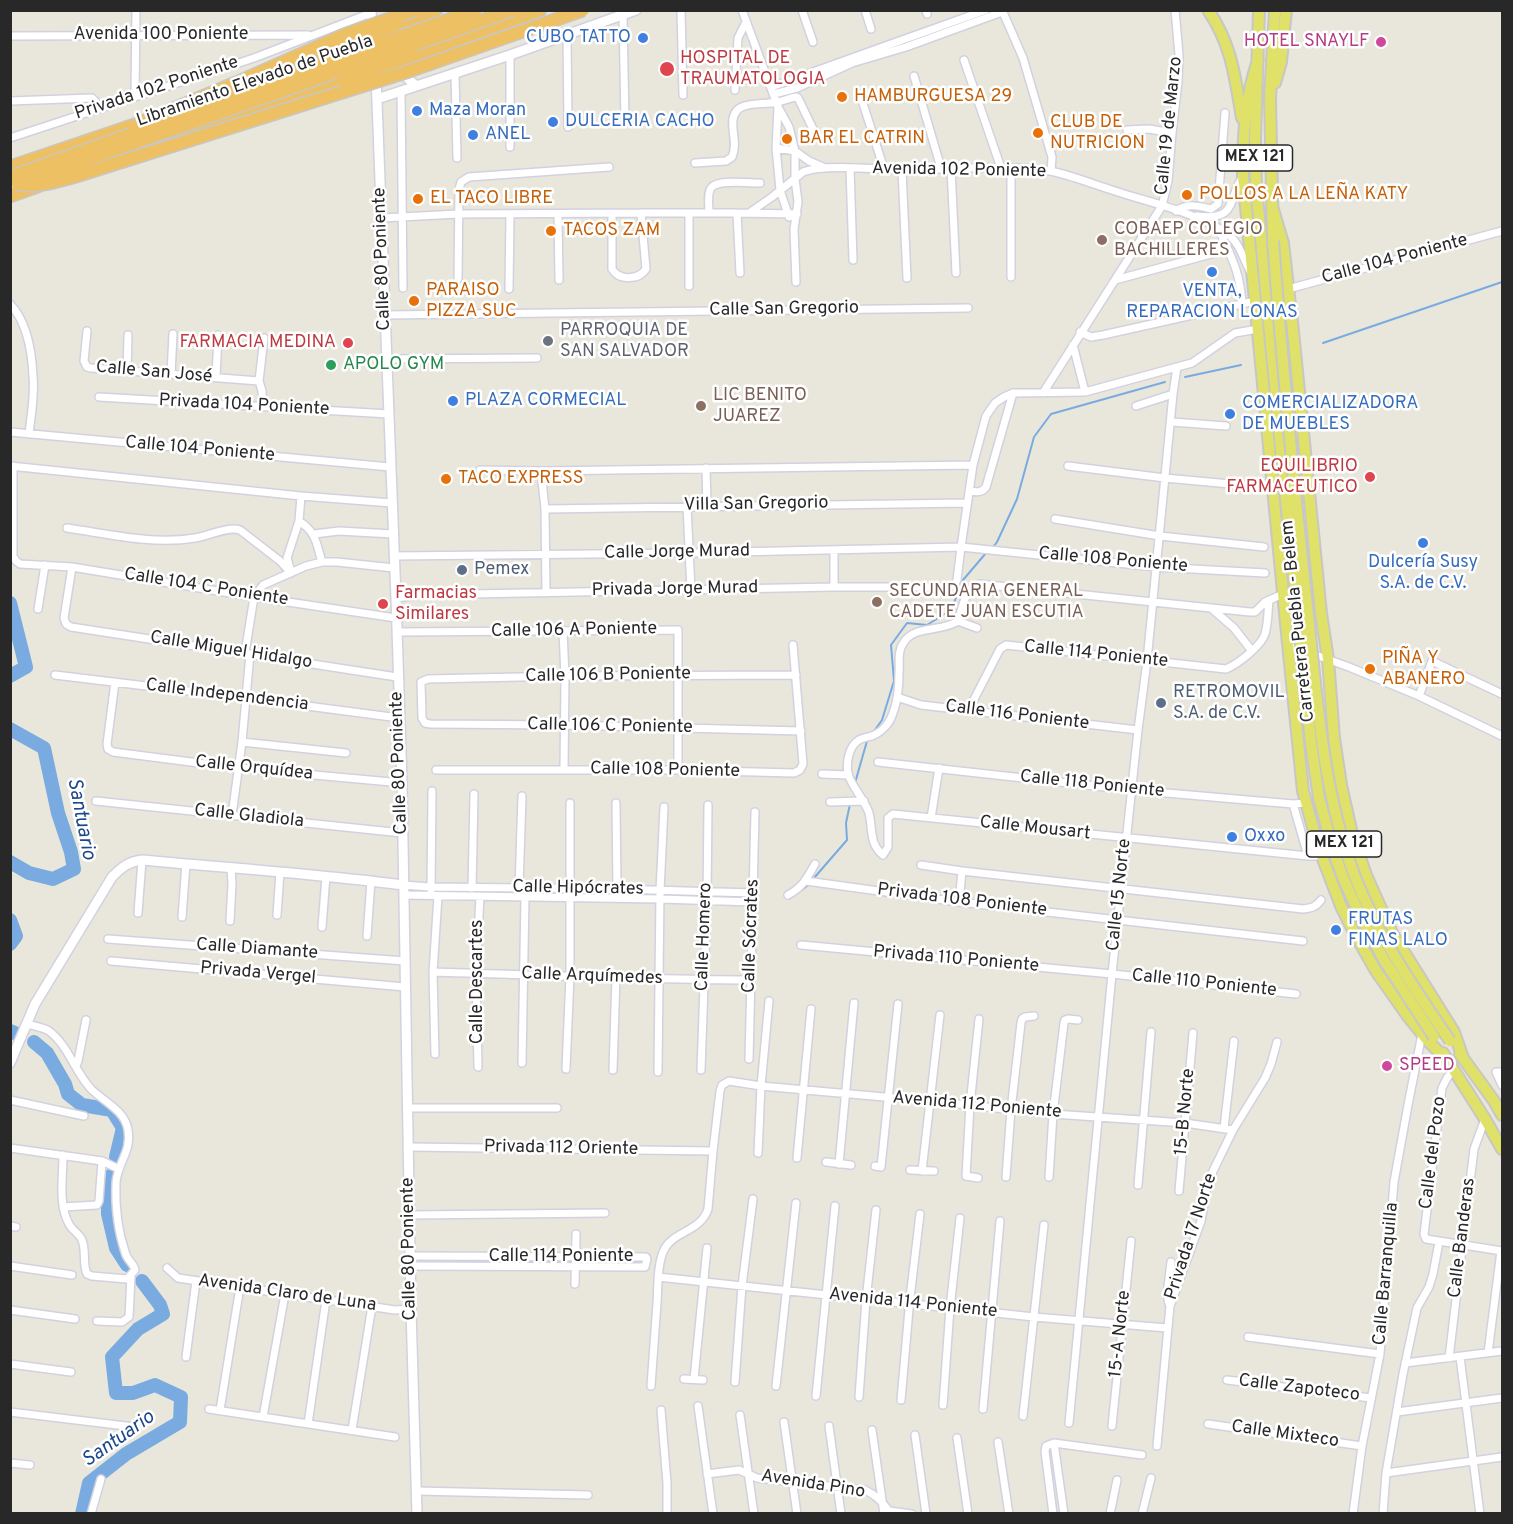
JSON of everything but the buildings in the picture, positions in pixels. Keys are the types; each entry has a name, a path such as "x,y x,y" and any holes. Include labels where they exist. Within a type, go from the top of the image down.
{"highway":[{"path":"116,139 147,120 344,35 415,10"},
{"path":"10,167 156,118 436,10"},
{"name":"Libramiento Elevado de Puebla","path":"13,182 116,139 476,10"},
{"name":"Libramiento Elevado de Puebla","path":"13,182 512,10"},
{"path":"10,196 540,10"},
{"path":"13,182 24,185 41,184 75,176 409,71 583,10"}],"main road":[{"path":"1208,10 1218,26 1232,60 1244,126"},
{"name":"Carretera Puebla - Belem","path":"1259,10 1256,186 1282,470 1319,798 1334,853 1359,913 1384,960 1503,1149"},
{"name":"Carretera Puebla - Belem","path":"1275,10 1270,144 1273,241 1313,659 1324,758 1334,809 1351,866 1368,907 1404,973 1503,1115"},
{"path":"1271,91 1281,62 1286,10"},
{"path":"1258,60 1250,82 1244,126 1243,176 1299,760 1306,803 1322,856 1341,906 1356,936 1376,970 1422,1034 1446,1059"},
{"path":"1272,206 1283,243 1341,785 1352,834 1366,874 1392,933 1454,1032 1463,1058"},
{"path":"1285,612 1300,617 1322,613"},
{"path":"1293,698 1302,693 1314,691 1330,698"}],"street":[{"path":"135,96 136,10"},
{"path":"390,10 387,37 392,56 402,73 416,86"},
{"path":"377,99 567,36 636,10"},
{"path":"681,10 683,95"},
{"path":"742,10 778,105 789,127 795,151 798,202 794,230 796,282"},
{"path":"802,10 813,42"},
{"path":"864,10 871,28"},
{"path":"773,90 986,10"},
{"name":"Calle 19 de Marzo","path":"1162,206 1168,181 1178,82 1179,55 1175,10"},
{"name":"Privada 102 Poniente","path":"10,138 254,58 373,11"},
{"name":"Calle 80 Poniente","path":"373,11 402,783 417,1514"},
{"path":"773,90 797,88 852,63 906,47 1002,11 1023,58 1052,157 1051,171"},
{"path":"623,16 625,122"},
{"path":"735,90 738,38 746,22"},
{"name":"Avenida 100 Poniente","path":"10,36 312,35"},
{"path":"567,36 568,127"},
{"path":"510,55 510,147"},
{"path":"964,60 1001,168"},
{"path":"455,74 457,158"},
{"path":"914,76 941,168"},
{"path":"401,92 403,288"},
{"path":"860,94 884,169"},
{"path":"10,101 92,98 99,108"},
{"path":"695,163 726,162 732,157 735,145 732,117 736,111 747,105 778,105 792,98 798,98 813,129"},
{"path":"778,105 776,148 780,190 794,230"},
{"path":"1176,211 1193,205 1211,209 1218,204 1225,113"},
{"path":"1127,130 1149,129 1172,133"},
{"path":"776,148 795,151 803,158 825,168"},
{"path":"458,279 458,214 461,182 469,177 609,167"},
{"name":"Avenida 102 Poniente","path":"749,213 808,170 825,168 902,170 1001,168 1051,171 1176,211 1214,217 1225,212 1233,201 1243,176"},
{"path":"850,168 854,260"},
{"path":"951,168 956,273"},
{"path":"1011,169 1011,278"},
{"path":"902,170 907,278"},
{"path":"709,213 712,186 719,183 760,183"},
{"path":"1043,393 1162,206"},
{"path":"612,213 612,269 620,277 639,277 646,269 641,213"},
{"path":"689,213 689,286"},
{"path":"737,213 740,273"},
{"path":"382,218 458,214 797,214"},
{"path":"509,289 510,214"},
{"path":"558,214 559,280"},
{"name":"Avenida 102 Poniente","path":"1191,215 1232,238 1253,279"},
{"path":"1219,229 1238,273 1242,304"},
{"name":"Calle 104 Poniente","path":"1288,289 1503,231"},
{"path":"1114,280 1228,251"},
{"path":"1080,332 1091,337 1103,335 1255,301"},
{"path":"10,304 22,321 34,378 29,434"},
{"name":"Calle San Gregorio","path":"385,315 968,308"},
{"path":"961,547 973,465 986,417 995,403 1013,393 1085,392 1192,363 1236,333 1258,329"},
{"name":"Calle San José","path":"87,331 84,361 87,367 259,381"},
{"path":"171,374 173,334"},
{"path":"127,371 128,335"},
{"path":"216,377 218,335"},
{"path":"263,407 259,381 264,338"},
{"path":"1072,345 1085,392"},
{"path":"386,359 537,358"},
{"name":"Calle 15 Norte","path":"1069,1423 1112,974 1177,367"},
{"path":"969,492 981,492 986,487 1013,393"},
{"path":"1136,405 1173,394"},
{"name":"Privada 104 Poniente","path":"99,397 389,414"},
{"path":"1172,422 1227,426"},
{"name":"Calle 104 Poniente","path":"10,432 390,467"},
{"path":"480,470 973,465"},
{"path":"1068,465 1165,478 1252,486"},
{"path":"12,466 301,496 392,503"},
{"name":"Calle 104 C Poniente","path":"12,466 13,556 20,564 72,567 396,618"},
{"path":"706,468 707,506"},
{"path":"542,471 546,593"},
{"path":"291,573 287,558 299,521 301,496"},
{"name":"Villa San Gregorio","path":"545,509 967,503"},
{"path":"687,506 691,590"},
{"path":"1055,519 1160,536 1263,547"},
{"path":"299,521 314,534 322,562"},
{"path":"67,528 163,541 206,536 234,528 240,530 280,561 291,573"},
{"path":"314,534 339,531 393,534"},
{"name":"Calle Jorge Murad","path":"394,556 834,551 961,547"},
{"name":"Calle 108 Poniente","path":"961,547 1156,567 1265,573"},
{"name":"Privada Jorge Murad","path":"396,598 420,595 948,587 954,586 957,580 961,547"},
{"path":"834,551 834,587"},
{"path":"232,815 242,742 254,597 263,585 306,566 322,562 394,568"},
{"path":"38,609 45,565"},
{"name":"Calle Miguel Hidalgo","path":"72,567 64,618 70,627 398,676"},
{"path":"830,802 864,801 848,775 849,754 858,740 876,735 886,727 893,715 900,672 899,654 904,642 911,635 921,631 946,627 958,621 971,587 979,584 1256,612 1269,600 1283,594"},
{"path":"1210,608 1234,628 1252,651 1265,635 1269,600"},
{"path":"958,621 977,628"},
{"name":"Calle 106 A Poniente","path":"397,632 678,630 678,675"},
{"path":"563,631 564,770"},
{"path":"793,645 801,730"},
{"name":"Calle 114 Poniente","path":"968,711 1002,646 1006,645 1226,669 1252,651"},
{"path":"1288,645 1419,696 1503,736"},
{"path":"1419,696 1432,662 1503,694"},
{"name":"Calle Independencia","path":"55,675 399,718"},
{"path":"678,675 678,770"},
{"name":"Calle 106 B Poniente","path":"422,718 421,682 428,679 796,675"},
{"name":"Calle Orquídea","path":"115,682 107,744 108,749 113,752 238,768 402,783"},
{"name":"Calle 116 Poniente","path":"897,697 921,705 1138,730"},
{"name":"Calle 106 C Poniente","path":"422,718 425,723 430,724 801,730"},
{"name":"Calle 108 Poniente","path":"436,770 678,770 794,773 800,770 803,764 801,730"},
{"path":"242,742 346,753"},
{"name":"Calle 118 Poniente","path":"878,762 1132,790 1293,804 1306,803"},
{"path":"931,818 939,768"},
{"path":"822,774 848,775"},
{"path":"432,791 430,887 435,896 433,972 435,1054"},
{"path":"472,888 474,794"},
{"path":"519,888 522,796"},
{"name":"Calle Gladiola","path":"96,801 402,833"},
{"name":"Calle Mousart","path":"864,801 869,814 875,847 883,855 888,847 888,818 893,814 1322,856"},
{"path":"566,1069 570,975 570,803"},
{"path":"616,803 617,889"},
{"path":"1293,804 1308,856"},
{"name":"Calle Homero","path":"701,1070 708,805"},
{"path":"658,1072 660,895 664,807"},
{"name":"Calle Sócrates","path":"748,1059 755,812"},
{"path":"10,1063 15,1041 112,877 123,866 131,862 142,860 326,876 371,881 404,890"},
{"path":"138,913 142,860"},
{"path":"182,917 186,864"},
{"path":"788,896 806,881 815,864"},
{"path":"921,865 1303,909 1317,906 1321,900"},
{"path":"230,921 231,868"},
{"path":"959,902 962,871"},
{"path":"277,915 280,872"},
{"path":"322,927 326,876"},
{"path":"367,936 371,881"},
{"name":"Privada 108 Poniente","path":"806,881 959,902 1303,941"},
{"name":"Calle Hipócrates","path":"404,890 430,887 617,889 707,901 753,902"},
{"path":"509,888 509,897"},
{"name":"Calle Hipócrates","path":"404,890 435,896 570,898 707,891 753,893"},
{"name":"Calle Descartes","path":"478,1067 476,974 480,896"},
{"path":"522,1063 525,897"},
{"name":"Calle Diamante","path":"108,939 405,961"},
{"name":"Privada 110 Poniente","path":"801,945 1112,974"},
{"name":"Privada Vergel","path":"111,962 405,987"},
{"name":"Calle Arquímedes","path":"433,972 750,980"},
{"name":"Calle 110 Poniente","path":"1112,974 1296,994"},
{"path":"613,1070 616,977"},
{"path":"758,1153 761,1086 769,1001"},
{"path":"839,1164 854,1003"},
{"path":"878,1166 898,1004"},
{"path":"797,1158 811,1009"},
{"path":"922,1171 940,1015"},
{"path":"1006,1177 1022,1019 1034,1016"},
{"path":"978,1178 966,1176 970,1105 979,1019"},
{"path":"76,1066 86,1020"},
{"path":"1049,1177 1053,1114 1065,1020 1078,1020"},
{"path":"27,1024 47,1029 57,1038 91,1088 124,1118 128,1127 128,1151 116,1181 120,1236 129,1261 134,1265 135,1270 131,1276 129,1317 122,1322 97,1321"},
{"path":"1138,1185 1151,1032"},
{"name":"15-B Norte","path":"1179,1191 1193,1033"},
{"name":"Calle Barranquilla","path":"1353,1514 1362,1446 1380,1354 1394,1182 1422,1034"},
{"path":"1224,1128 1234,1041"},
{"name":"Privada 17 Norte","path":"1157,1446 1170,1306 1201,1221 1208,1182 1233,1130 1265,1078 1277,1042"},
{"name":"Calle del Pozo","path":"1439,1242 1426,1239 1424,1234 1442,1088 1454,1070"},
{"path":"1499,1072 1503,1085"},
{"name":"Avenida 112 Poniente","path":"713,1151 720,1091 722,1084 729,1082 1053,1114 1185,1123 1233,1130"},
{"path":"10,1100 84,1116"},
{"path":"408,1108 556,1108"},
{"name":"Calle Banderas","path":"1449,1358 1474,1149 1485,1119"},
{"name":"Privada 112 Oriente","path":"408,1147 713,1151"},
{"path":"10,1148 102,1161 119,1169"},
{"path":"651,1386 658,1277 662,1256 666,1246 706,1217 713,1151"},
{"path":"63,1155 63,1207 70,1226 81,1238 87,1274 124,1279 131,1276"},
{"path":"63,1207 97,1205 102,1161"},
{"path":"826,1162 851,1165"},
{"path":"910,1170 934,1172"},
{"path":"735,1382 742,1286 753,1199"},
{"path":"776,1386 796,1203"},
{"path":"816,1396 835,1206"},
{"path":"859,1397 866,1300 876,1210"},
{"path":"410,1215 605,1213"},
{"path":"901,1400 920,1214"},
{"path":"943,1405 950,1308 960,1218"},
{"path":"983,1409 1000,1221"},
{"path":"1023,1416 1044,1225"},
{"path":"575,1284 576,1234"},
{"name":"15-A Norte","path":"1112,1426 1131,1241"},
{"path":"1383,1514 1386,1473 1405,1363 1417,1308 1429,1287 1439,1242 1502,1251 1488,1353"},
{"path":"694,1379 707,1248"},
{"name":"Calle 114 Poniente","path":"410,1256 646,1257 647,1259 645,1267 411,1266"},
{"path":"483,1266 484,1256"},
{"path":"534,1256 535,1267"},
{"path":"1170,1306 1167,1296 1171,1262"},
{"path":"10,1266 72,1275"},
{"name":"Avenida Claro de Luna","path":"167,1268 178,1278 395,1310 411,1309"},
{"name":"Avenida 114 Poniente","path":"658,1277 1034,1317 1167,1328"},
{"path":"186,1357 196,1281"},
{"path":"220,1410 240,1287"},
{"path":"263,1417 285,1294"},
{"path":"308,1424 326,1300"},
{"path":"352,1430 372,1306"},
{"path":"10,1310 75,1318"},
{"path":"1248,1337 1380,1354"},
{"path":"1405,1363 1503,1351"},
{"path":"1460,1357 1480,1514"},
{"path":"10,1364 71,1372"},
{"path":"684,1379 703,1380"},
{"name":"Calle Zapoteco","path":"1227,1380 1371,1398"},
{"path":"1397,1412 1503,1398"},
{"path":"698,1406 713,1514"},
{"path":"209,1408 395,1437"},
{"path":"661,1410 667,1514"},
{"path":"10,1412 134,1427"},
{"path":"740,1415 754,1514"},
{"path":"784,1422 797,1514"},
{"name":"Calle Mixteco","path":"1208,1424 1362,1446"},
{"path":"830,1426 841,1514"},
{"path":"872,1430 884,1514"},
{"path":"915,1435 926,1514"},
{"path":"957,1438 968,1514"},
{"path":"998,1442 1009,1514"},
{"path":"1054,1443 1064,1514"},
{"path":"1053,1514 1046,1446 1054,1443 1142,1455"},
{"path":"1386,1473 1503,1457"},
{"path":"10,1463 30,1465"},
{"name":"Avenida Pino","path":"707,1474 739,1470 757,1478 865,1490 874,1494 889,1511 912,1514"},
{"path":"1142,1514 1151,1478"},
{"path":"91,1514 101,1479"},
{"path":"1110,1514 1117,1480"},
{"path":"417,1491 588,1495"}],"waterway":[{"path":"1323,343 1502,282"},
{"path":"1185,377 1241,365"},
{"path":"993,547 1017,499 1034,437 1051,414 1165,382"},
{"path":"872,734 882,720 894,681 891,645 907,623 927,625 951,610 963,580 986,553"},
{"name":"Santuario","path":"10,603 26,667 10,676"},
{"name":"Santuario","path":"10,729 44,748 58,813 74,869 53,879 29,873 10,862"},
{"path":"855,783 867,741"},
{"path":"814,878 847,840 846,823 850,804"},
{"path":"802,890 808,885"},
{"name":"Santuario","path":"10,920 16,936 10,944"},
{"name":"Santuario","path":"10,1031 17,1034"},
{"name":"Santuario","path":"34,1042 47,1053 65,1084 68,1094 82,1105 112,1110 123,1128 116,1157"},
{"name":"Santuario","path":"110,1176 108,1214 116,1248 127,1265"},
{"name":"Santuario","path":"82,1514 89,1483 126,1454 180,1422 181,1397 155,1385 133,1393 116,1393 112,1357 138,1329 163,1314 160,1305 142,1281"}],"place":[{"name":"CUBO TATTO","path":"643,38"},
{"name":"HOTEL SNAYLF","path":"1381,42"},
{"name":"HOSPITAL DE TRAUMATOLOGIA","path":"667,69"},
{"name":"HAMBURGUESA 29","path":"842,97"},
{"name":"Maza Moran","path":"417,111"},
{"name":"DULCERIA CACHO","path":"553,122"},
{"name":"CLUB DE NUTRICION","path":"1038,133"},
{"name":"ANEL","path":"473,135"},
{"name":"BAR EL CATRIN","path":"787,139"},
{"name":"POLLOS A LA LEÑA KATY","path":"1187,195"},
{"name":"EL TACO LIBRE","path":"418,199"},
{"name":"TACOS ZAM","path":"551,231"},
{"name":"COBAEP COLEGIO BACHILLERES","path":"1102,240"},
{"name":"VENTA, REPARACION LONAS","path":"1212,272"},
{"name":"PARAISO PIZZA SUC","path":"414,301"},
{"name":"PARROQUIA DE SAN SALVADOR","path":"548,341"},
{"name":"FARMACIA MEDINA","path":"348,343"},
{"name":"APOLO GYM","path":"331,365"},
{"name":"PLAZA CORMECIAL","path":"453,401"},
{"name":"LIC BENITO JUAREZ","path":"701,406"},
{"name":"COMERCIALIZADORA DE MUEBLES","path":"1230,414"},
{"name":"EQUILIBRIO FARMACEUTICO","path":"1370,477"},
{"name":"TACO EXPRESS","path":"446,479"},
{"name":"Dulcería Susy S.A. de C.V.","path":"1423,543"},
{"name":"Pemex","path":"462,570"},
{"name":"SECUNDARIA GENERAL CADETE JUAN ESCUTIA","path":"877,602"},
{"name":"Farmacias Similares","path":"383,604"},
{"name":"PIÑA Y ABANERO","path":"1370,669"},
{"name":"RETROMOVIL S.A. de C.V.","path":"1161,703"},
{"name":"Oxxo","path":"1232,837"},
{"name":"FRUTAS FINAS LALO","path":"1336,930"},
{"name":"SPEED","path":"1387,1066"}]}
